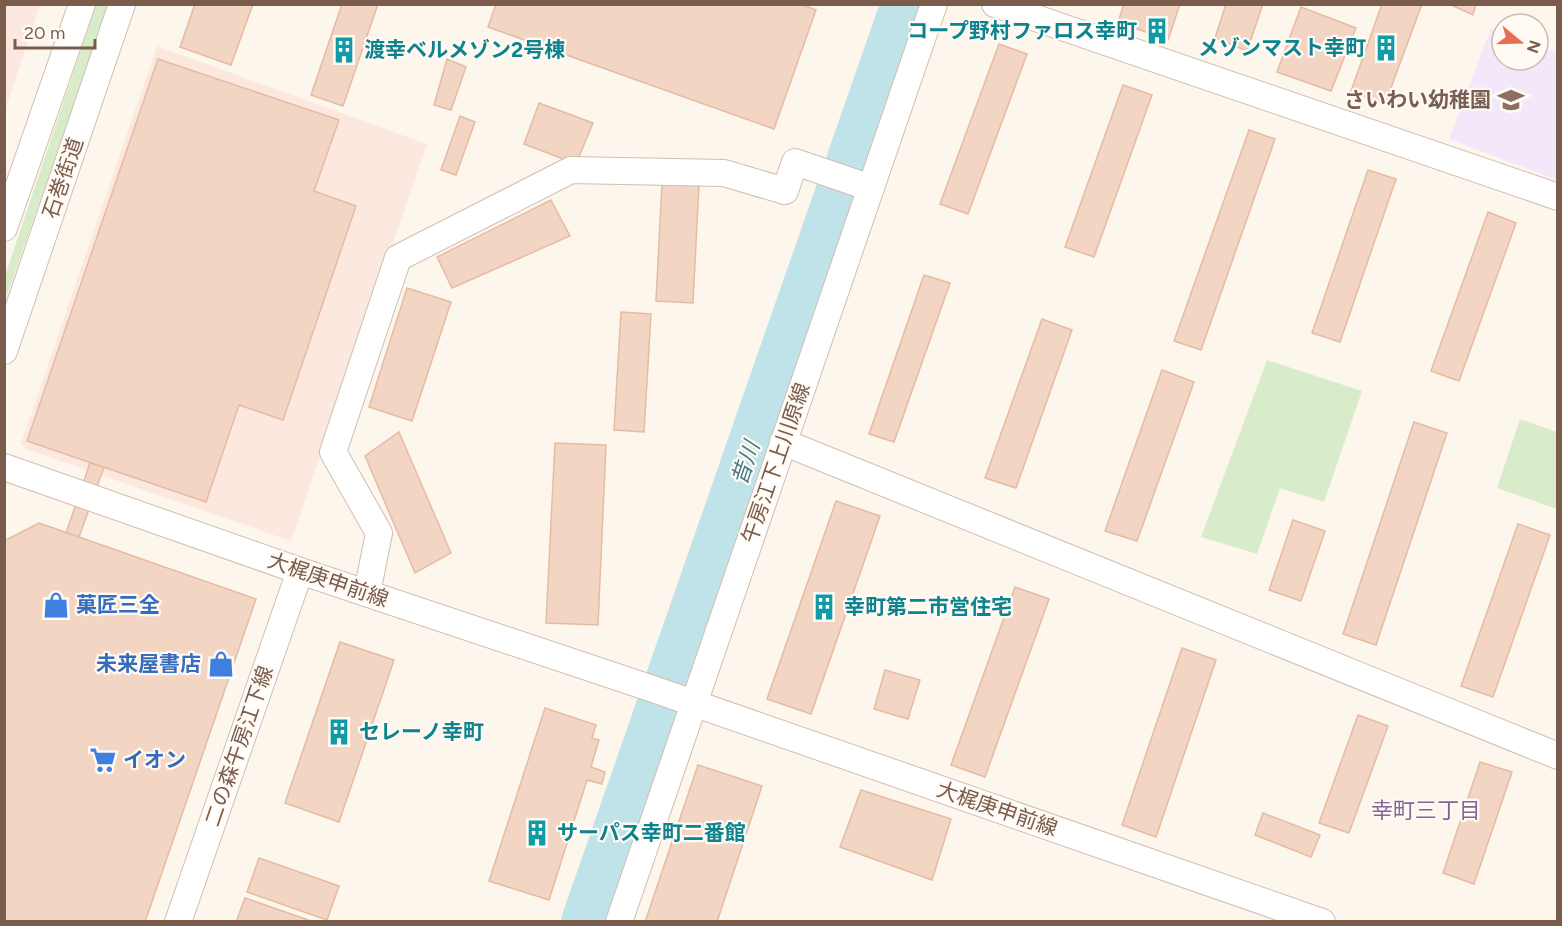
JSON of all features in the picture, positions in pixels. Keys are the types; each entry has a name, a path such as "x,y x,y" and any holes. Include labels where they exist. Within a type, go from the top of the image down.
{"street":[{"name":"石巻街道","path":"4,228 82,4"},
{"name":"石巻街道","path":"4,351 122,4"},
{"name":"午房江下上川原線","path":"619,921 673,696 783,442 863,185 934,4"},
{"path":"995,4 1557,197"},
{"path":"367,593 380,533 333,452 398,258 571,170 724,173 784,191 795,162 863,185"},
{"path":"783,442 1557,756"},
{"name":"大梶庚申前線","path":"4,467 300,571 673,696 1322,921"},
{"name":"二の森午房江下線","path":"178,921 300,571"}],"shaded area":[{"path":"4,5 40,5 5,111"},
{"name":"さいわい幼稚園","path":"1490,31 1490,72 1550,72 1550,50 1557,53 1557,180 1449,139"},
{"path":"157,46 427,144 291,541 26,449 21,444"}],"green space":[{"path":"96,5 109,5 5,301 5,276"},
{"path":"1267,360 1362,391 1324,502 1280,488 1257,554 1201,537"},
{"path":"1520,419 1557,432 1557,509 1497,488"}],"building":[{"path":"195,4 253,4 231,65 180,47"},
{"name":"渡幸ベルメゾン2号棟","path":"342,4 378,4 343,106 311,95"},
{"path":"496,4 801,4 816,10 774,129 488,27"},
{"name":"コープ野村ファロス幸町","path":"1124,4 1180,4 1168,40 1118,22"},
{"path":"1226,4 1263,4 1247,51 1215,38"},
{"name":"メゾンマスト幸町","path":"1382,4 1422,4 1385,104 1351,91"},
{"path":"1449,4 1476,4 1473,15"},
{"path":"1301,7 1356,28 1331,91 1277,72"},
{"path":"999,44 1027,54 968,214 940,204"},
{"path":"158,59 339,120 314,191 356,206 283,420 239,405 206,502 27,441"},
{"path":"447,59 466,67 451,110 434,105"},
{"path":"1123,85 1152,95 1094,257 1065,247"},
{"path":"539,103 593,123 576,164 524,144"},
{"path":"460,116 475,122 456,175 441,170"},
{"path":"1249,130 1275,139 1201,350 1174,341"},
{"path":"1368,170 1396,179 1340,342 1312,333"},
{"path":"662,183 699,185 693,303 656,301"},
{"path":"551,200 570,236 452,288 437,257"},
{"path":"1488,212 1516,223 1459,381 1431,371"},
{"path":"924,275 950,283 894,442 869,434"},
{"path":"407,288 451,302 412,421 369,407"},
{"path":"621,312 651,314 644,432 614,430"},
{"path":"1042,319 1072,330 1016,488 985,478"},
{"path":"1162,370 1194,382 1137,541 1105,531"},
{"path":"1414,422 1447,433 1376,645 1343,634"},
{"path":"399,432 451,553 415,573 365,456"},
{"path":"555,443 606,445 598,625 546,623"},
{"path":"90,463 104,467 79,537 66,533"},
{"name":"幸町第二市営住宅","path":"836,501 880,516 811,714 767,699"},
{"path":"1293,520 1325,531 1301,601 1269,590"},
{"name":"イオン","path":"39,523 256,599 145,922 4,922 4,541"},
{"path":"1518,524 1550,535 1493,697 1461,686"},
{"name":"幸町第二市営住宅","path":"1015,587 1049,599 985,777 951,765"},
{"name":"セレーノ幸町","path":"340,642 394,660 339,822 285,803"},
{"path":"1182,648 1216,660 1156,837 1122,825"},
{"path":"885,670 920,680 908,719 874,709"},
{"name":"サーパス幸町二番館","path":"545,708 596,725 592,738 599,740 591,767 605,772 602,784 587,780 549,900 489,881"},
{"path":"1358,715 1388,726 1349,833 1319,823"},
{"path":"1480,762 1512,772 1474,884 1443,873"},
{"path":"698,765 762,786 717,922 645,922"},
{"path":"861,790 951,819 932,880 840,847"},
{"path":"1263,813 1320,835 1311,857 1255,835"},
{"path":"259,858 339,886 327,920 247,892"},
{"path":"245,898 314,922 236,922"}],"waterway":[{"name":"昔川","path":"585,922 905,4"}],"place":[{"name":"コープ野村ファロス幸町","path":"1157,31"},
{"name":"メゾンマスト幸町","path":"1386,48"},
{"name":"渡幸ベルメゾン2号棟","path":"344,50"},
{"name":"さいわい幼稚園","path":"1511,100"},
{"name":"菓匠三全","path":"56,605"},
{"name":"幸町第二市営住宅","path":"824,607"},
{"name":"未来屋書店","path":"221,664"},
{"name":"セレーノ幸町","path":"339,732"},
{"name":"イオン","path":"103,760"},
{"name":"サーパス幸町二番館","path":"537,833"}],"district":[{"name":"幸町三丁目","path":"1426,810"}]}
